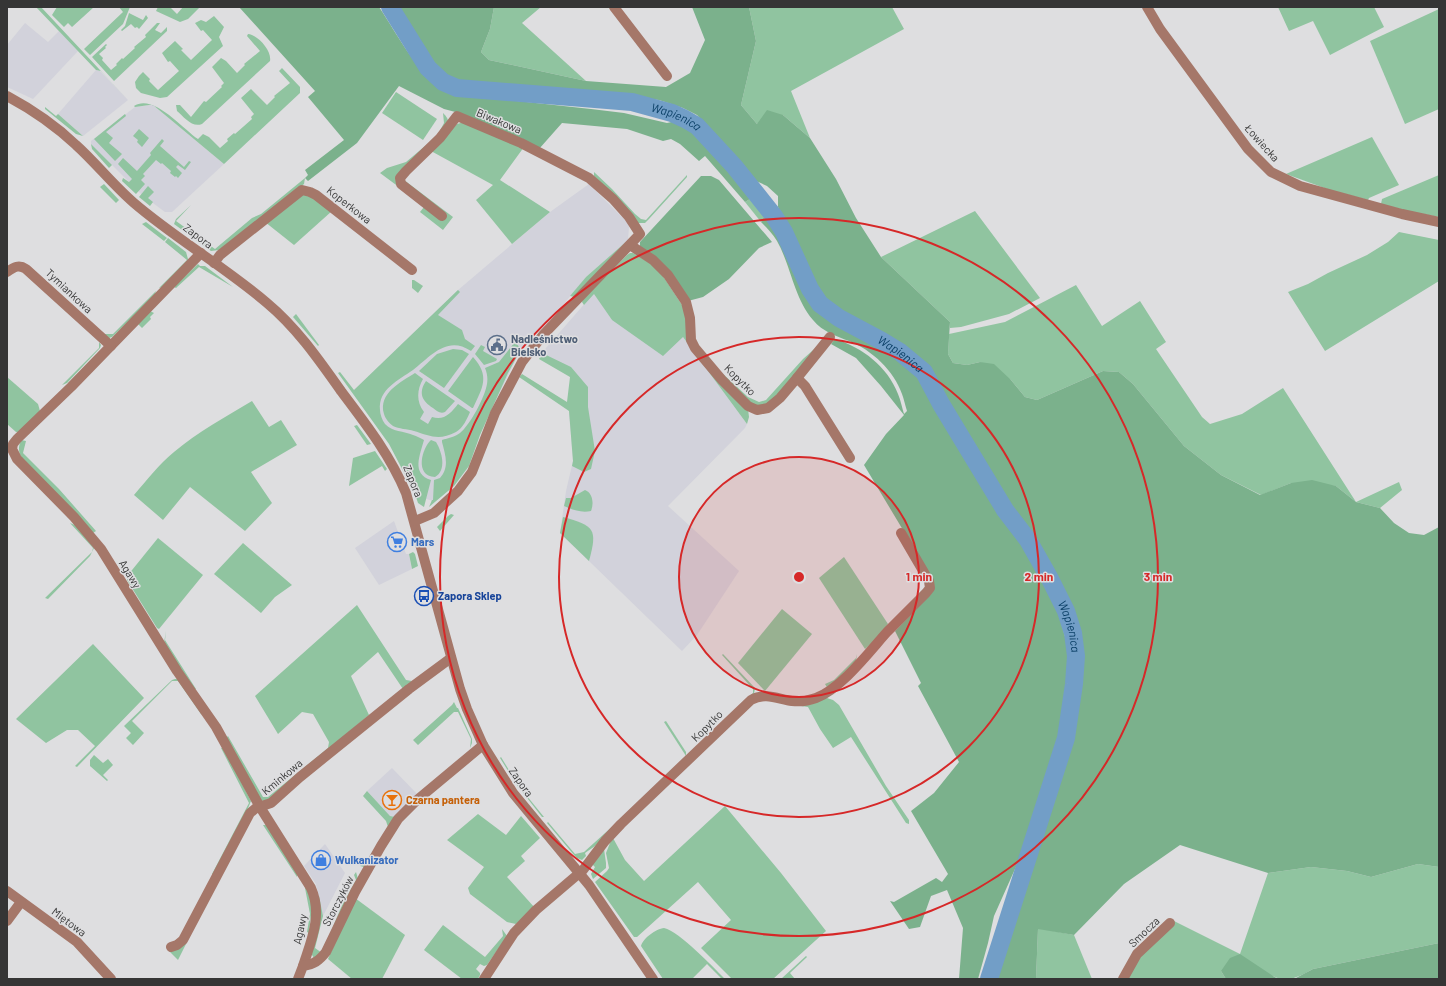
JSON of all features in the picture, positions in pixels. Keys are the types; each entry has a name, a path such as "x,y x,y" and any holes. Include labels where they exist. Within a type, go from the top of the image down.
{"street":[{"path":"614,7 667,76"},
{"name":"Łowiecka","path":"1147,7 1160,29 1248,149 1271,172 1300,186 1396,213 1439,222"},
{"name":"Zapora","path":"7,96 37,113 59,130 133,202 268,304 299,335 314,354 387,455 406,493 451,658 467,709 484,745 513,793 579,873 653,979"},
{"name":"Biwakowa","path":"442,216 401,184 400,178 440,138 457,116 521,143 589,178 613,199 629,217 640,234 630,245"},
{"name":"Koperkowa","path":"214,263 220,255 302,190 316,195 412,270"},
{"path":"414,521 430,515 439,509 466,482 472,472 495,413 522,362 543,336 630,245"},
{"name":"Kopytko","path":"630,245 653,260 668,275 686,302 690,318 691,340 695,348 722,380 751,408 761,411 772,406 830,337"},
{"name":"Agawy","path":"201,253 71,387 10,444 17,459 74,517 101,549 177,671 216,727 260,807 300,870 314,896 316,913 315,929 303,966"},
{"name":"Tymiankowa","path":"7,272 12,268 22,266 111,346"},
{"path":"797,378 805,386 850,458"},
{"name":"Kopytko","path":"484,979 514,933 523,923 550,897 579,873 590,862 605,841 751,700 758,696 764,696 794,701 805,701 818,697 832,690 926,593 930,588 929,581 901,533"},
{"name":"Kminkowa","path":"171,947 177,945 183,940 250,814 256,808 271,803 300,777 409,689 451,658"},
{"name":"Storczyków","path":"303,966 320,960 326,952 355,892 398,819 417,800 484,745"},
{"name":"Miętowa","path":"7,891 77,942 111,979"},
{"path":"7,921 21,902"},
{"name":"Smocza","path":"1123,979 1137,954 1170,923"},
{"path":"298,979 303,966"}],"shaded area":[{"path":"25,23 48,42 59,31 78,51 33,99 7,87 7,45"},
{"path":"96,70 100,71 128,100 83,136 58,114"},
{"path":"153,105 224,164 172,212 165,212 141,194 91,144 91,141 135,107"},
{"path":"589,184 628,223 628,240 586,277 554,316 521,349 495,402 433,501 426,499 354,390 458,290 550,212"},
{"path":"594,293 612,320 683,337 747,424 745,428 668,506 739,571 697,635 682,651 560,533 566,491 573,461 569,411 572,375 539,356"},
{"path":"394,521 406,554 409,554 412,569 379,585 355,548"},
{"path":"392,768 418,795 395,817 390,816 367,791"},
{"path":"325,844 345,873 323,916 316,884 304,866"}],"green space":[{"path":"36,7 41,7 101,71 96,70"},
{"path":"57,7 94,7 72,27 68,23 64,27 52,15"},
{"path":"119,7 130,7 123,24 90,55 84,49 123,12"},
{"path":"158,7 170,7 177,14 183,7 200,7 188,19 180,22 156,11"},
{"path":"239,7 379,7 408,53 435,83 446,90 461,95 624,113 667,123 676,121 700,137 731,170 745,188 750,199 745,202 705,156 699,161 680,144 671,139 663,141 627,129 562,123 539,149 463,114 444,109 399,86 357,143 308,181 305,178 308,175 305,170 344,140 308,97 315,91"},
{"path":"396,7 494,7 490,29 481,52 489,60 586,81 666,87 690,73 705,40 692,7 749,7 756,41 741,105 757,124 767,110 783,115 810,138 836,179 856,218 881,257 950,322 948,354 953,363 967,365 980,362 994,364 1011,380 1025,397 1037,400 1103,371 1119,372 1133,384 1184,446 1221,475 1260,495 1291,483 1312,480 1336,486 1356,502 1380,508 1394,523 1409,533 1424,535 1439,527 1439,867 1418,864 1371,877 1347,871 1311,867 1268,873 1180,845 1124,884 1074,935 1038,929 1036,979 993,979 1011,922 1055,796 1070,744 1079,685 1080,656 1078,633 1056,576 1034,537 1009,506 947,401 933,374 924,364 904,348 827,303 815,286 797,242 778,207 778,196 767,186 754,180 697,115 683,108 659,100 461,83 445,76 430,64"},
{"path":"494,7 541,7 522,23 586,81 489,60 481,52 490,29"},
{"path":"749,7 892,7 904,29 791,91 810,138 783,115 757,124 741,105 756,41"},
{"path":"1278,7 1374,7 1384,27 1330,55 1313,21 1289,31"},
{"path":"1439,9 1439,109 1405,124 1370,41"},
{"path":"129,13 143,20 146,15 148,18 139,29 137,27 135,28 131,24 122,31 121,30 125,26"},
{"path":"214,16 224,27 219,37 223,46 167,97 160,98 141,93 136,88 135,82 143,72 158,90 179,71 170,61 168,62 162,53 175,41 183,49 181,50 191,60 212,40 203,30 201,31 195,23 201,20 206,22"},
{"path":"157,23 160,23 155,30 161,33 167,27 167,31 114,81 92,57 106,44 106,48 99,54 111,70 146,37 145,35"},
{"path":"248,34 256,37 264,44 269,53 270,61 202,124 198,125 188,121 177,111 176,105 180,105 191,117 204,101 206,102 222,87 221,86 224,83 212,67 221,58 226,61 237,73 245,65 244,64 260,51 247,36"},
{"path":"282,68 300,87 300,93 224,164 154,106 167,114 198,139 203,134 209,137 220,148 228,141 227,139 252,119 251,117 254,114 241,98 251,89 267,105 275,97 274,96 290,83 279,71"},
{"path":"396,92 437,119 423,140 382,113"},
{"path":"142,103 152,105 135,107 134,106"},
{"path":"45,107 56,116 58,114 83,136 76,134 45,109"},
{"path":"443,113 448,121 442,133 398,177 398,182 407,191 407,193 380,173 387,168 406,162 437,136 444,123"},
{"path":"125,114 126,116 106,132 113,138 109,143 122,154 115,161 94,139"},
{"path":"464,122 524,147 500,180 550,212 512,244 476,200 493,185 431,151 457,124"},
{"path":"139,129 149,138 142,147 137,142 138,140 133,136"},
{"path":"1372,137 1399,185 1369,198 1368,200 1330,190 1286,174"},
{"path":"162,139 164,141 160,146 184,167 189,161 191,162 185,170 178,165 176,167 182,173 178,178 170,173 171,171 162,163 161,164 156,160 143,174 145,176 141,180 145,184 136,194 122,181 123,178 129,182 132,179 118,164 123,158 137,171"},
{"path":"91,144 112,165 109,168 92,149"},
{"path":"594,172 635,214 641,219 646,220 687,175 687,177 645,223 638,223 594,176"},
{"path":"1439,175 1439,217 1381,204 1382,199"},
{"path":"701,176 711,176 719,180 772,242 759,248 729,279 703,297 688,301 640,246 640,242"},
{"path":"305,178 304,184 219,250 211,251 174,224 176,219 191,205 176,221 215,249 252,218 261,214"},
{"path":"404,180 453,217 443,230 420,212 424,207"},
{"path":"104,184 119,200 116,203 100,187"},
{"path":"148,186 154,192 148,198 153,202 150,206 139,197"},
{"path":"307,194 332,211 294,245 265,222 298,195"},
{"path":"750,199 767,217 761,222 745,202"},
{"path":"975,211 1040,298 1009,314 961,327 950,328 950,322 881,257"},
{"path":"767,217 780,235 806,292 821,312 829,318 880,345 914,370 923,381 935,404 1045,584 1058,612 1068,647 1067,683 1058,736 1028,840 994,916 978,979 959,979 963,928 947,890 931,896 920,927 909,929 890,901 894,902 936,878 942,882 948,874 911,811 934,793 959,762 918,686 921,683 895,631 930,595 933,580 864,465 886,434 904,415 856,358 831,344 835,339 855,347 873,359 881,367 893,384 904,414 907,411 903,396 894,377 874,356 858,345 821,328 813,320 801,302 777,241 772,233 761,222"},
{"path":"146,222 167,238 164,241 142,224"},
{"path":"1399,232 1439,240 1439,281 1325,351 1288,292 1308,284 1367,255 1388,242"},
{"path":"168,238 186,252 188,259 190,260 163,287 159,288 187,260 165,242"},
{"path":"628,240 574,297 570,296 586,277"},
{"path":"630,253 633,253 657,267 686,311 686,335 748,409 749,417 747,424 683,337 663,356 612,320 594,294 584,305 582,302 583,299"},
{"path":"198,264 200,266 205,266 233,287 199,267 176,288 174,287"},
{"path":"412,280 423,286 418,293 412,288"},
{"path":"1076,285 1102,326 1140,301 1166,342 1156,349 1202,417 1210,424 1242,414 1283,388 1356,502 1336,486 1291,483 1261,495 1221,475 1184,446 1133,384 1119,372 1103,371 1037,400 1025,397 1011,380 980,362 967,365 953,363 948,354 949,334 1005,322"},
{"path":"458,290 460,292 438,315 462,330 465,339 475,346 471,351 454,345 440,349 390,386 382,396 380,403 381,417 388,427 424,440 418,463 419,469 425,477 431,480 424,507 418,503 416,490 413,490 389,444 338,373 340,372 354,390"},
{"path":"156,291 154,297 112,337 109,338 104,334 113,334"},
{"path":"150,311 154,313 150,317 151,319 142,328 138,324"},
{"path":"296,314 319,345 318,346 293,317"},
{"path":"823,336 824,340 822,344 781,394 770,404 765,406 756,406 743,398 709,361 748,397 759,402 766,400 803,359 821,343"},
{"path":"99,342 101,345 100,348 67,383 62,385 99,348"},
{"path":"515,342 521,349 508,373 480,435 469,466 454,486 429,507 433,500 434,480 440,478 446,465 442,440 458,434 468,424 486,390 487,374 485,368 499,362"},
{"path":"481,345 485,347 483,351 497,359 496,361 484,365 475,354"},
{"path":"453,349 462,350 469,354 444,388 419,371 437,354"},
{"path":"542,353 571,367 588,387 588,407 595,451 591,469 584,472 572,466 573,461 569,411 519,377 522,374 567,402 570,377 539,359"},
{"path":"473,357 482,370 483,382 480,394 472,408 448,391"},
{"path":"415,373 423,379 418,396 421,408 424,412 420,419 428,424 432,417 444,417 458,404 470,412 461,428 456,432 450,435 435,437 395,427 387,420 383,407 387,394 397,384"},
{"path":"7,377 38,404 40,411 19,432 16,432 7,424"},
{"path":"426,381 455,401 445,412 442,413 437,411 424,400 422,396 422,389"},
{"path":"252,401 269,427 281,420 297,445 251,472 272,503 245,531 190,487 163,520 134,495 153,472 183,445 212,425"},
{"path":"357,425 371,444 367,445 354,426"},
{"path":"21,440 26,441 23,453 59,489 96,531 93,533 23,460 19,450"},
{"path":"431,440 436,442 442,461 441,470 435,477 424,472 422,467 425,449"},
{"path":"375,451 387,469 385,471 382,466 349,486 353,458"},
{"path":"1399,482 1402,490 1380,508 1356,502"},
{"path":"585,490 588,491 592,499 591,511 577,511 564,506 566,498 571,498"},
{"path":"451,514 454,515 440,531 437,527"},
{"path":"563,517 581,523 591,530 593,541 589,561 560,533"},
{"path":"70,523 77,526 94,548 92,552 93,548"},
{"path":"158,538 203,575 159,629 127,580 128,575"},
{"path":"243,543 292,585 275,597 261,613 214,574"},
{"path":"92,552 90,556 48,599 45,598"},
{"path":"413,552 415,554 418,566 412,569 409,554"},
{"path":"844,557 888,624 878,638 865,649 819,578"},
{"path":"357,605 406,680 412,681 403,689 378,652 351,676 369,715 269,799 263,801 261,800 226,738 228,736 263,797 268,797 328,748 329,742 313,714 302,712 278,734 255,696"},
{"path":"782,609 812,634 765,691 738,663"},
{"path":"166,631 165,640 196,689 194,689 164,643"},
{"path":"93,644 144,698 77,767 75,766 95,746 78,730 67,730 46,743 16,719"},
{"path":"723,654 755,688 754,694 743,702 753,693 753,689 722,655"},
{"path":"857,654 856,662 828,689 825,684 834,680 856,658"},
{"path":"178,679 203,712 201,714 178,681 172,681 132,721 144,733 133,745 126,738 131,733 124,726 172,680"},
{"path":"827,698 833,700 839,705 886,786 909,820 909,824 906,823 851,737 833,748 820,729 808,707 794,705"},
{"path":"454,702 472,739 470,748 471,739 458,712 454,712 418,745 413,740"},
{"path":"666,721 686,752 686,756 664,722"},
{"path":"221,748 223,748 251,801 244,818 215,874 212,874 249,803"},
{"path":"94,755 103,763 108,759 113,765 103,775 108,780 107,781 90,766 90,760"},
{"path":"501,757 518,785 544,817 542,817 517,785 500,758"},
{"path":"367,791 390,816 395,817 364,867 360,866 365,864 388,827 386,821 363,796"},
{"path":"635,806 595,846 585,853 586,856 582,860 574,855 547,823 548,822 575,854 584,852"},
{"path":"725,806 781,873 826,931 773,979 732,979 701,948 731,920 698,882 637,937 634,937 595,882 609,868 606,853 612,838 625,860 644,881"},
{"path":"478,814 506,835 521,816 540,838 521,856 525,861 507,877 535,908 516,924 507,922 470,894 468,888 484,867 447,840"},
{"path":"263,825 267,825 298,872 297,877"},
{"path":"604,849 606,868 593,879 591,874 595,867 592,864"},
{"path":"1418,864 1439,867 1439,943 1313,969 1288,979 1273,976 1221,971 1226,979 1126,979 1133,963 1174,921 1240,954 1268,873 1311,867 1347,871 1371,877"},
{"path":"356,872 358,879 342,910 324,951 319,957 314,958 311,951 318,926 318,898 319,896 323,916 315,948 322,953 342,905 356,880 354,875"},
{"path":"305,888 307,888 312,906 309,933 307,932 310,914"},
{"path":"355,898 405,935 382,979 352,979 328,959"},
{"path":"443,925 485,957 503,936 502,929 507,936 487,965 484,966 480,964 476,969 480,973 478,979 462,979 424,950"},
{"path":"664,928 687,942 725,979 722,979 707,964 692,979 663,979 641,946 650,934"},
{"path":"1038,928 1074,935 1092,979 1036,979"},
{"path":"187,942 178,960 169,951"},
{"path":"1439,943 1439,979 1294,979 1313,969"},
{"path":"1240,954 1278,979 1226,979 1221,971 1230,958"},
{"path":"806,956 807,957 790,973 795,979 781,979"}],"waterway":[{"name":"Wapienica","path":"390,7 428,68 443,82 457,88 632,102 672,113 697,126 734,166 774,216 784,232 810,289 820,304 839,318 900,352 924,372 941,404 1005,510 1028,540 1066,611 1073,633 1076,656 1074,684 1066,738 989,979"}],"place":[{"name":"Nadleśnictwo Bielsko","path":"497,345"},
{"name":"Mars","path":"397,542"},
{"name":"Zapora Sklep","path":"424,596"},
{"name":"Czarna pantera","path":"392,800"},
{"name":"Wulkanizator","path":"321,860"}]}
